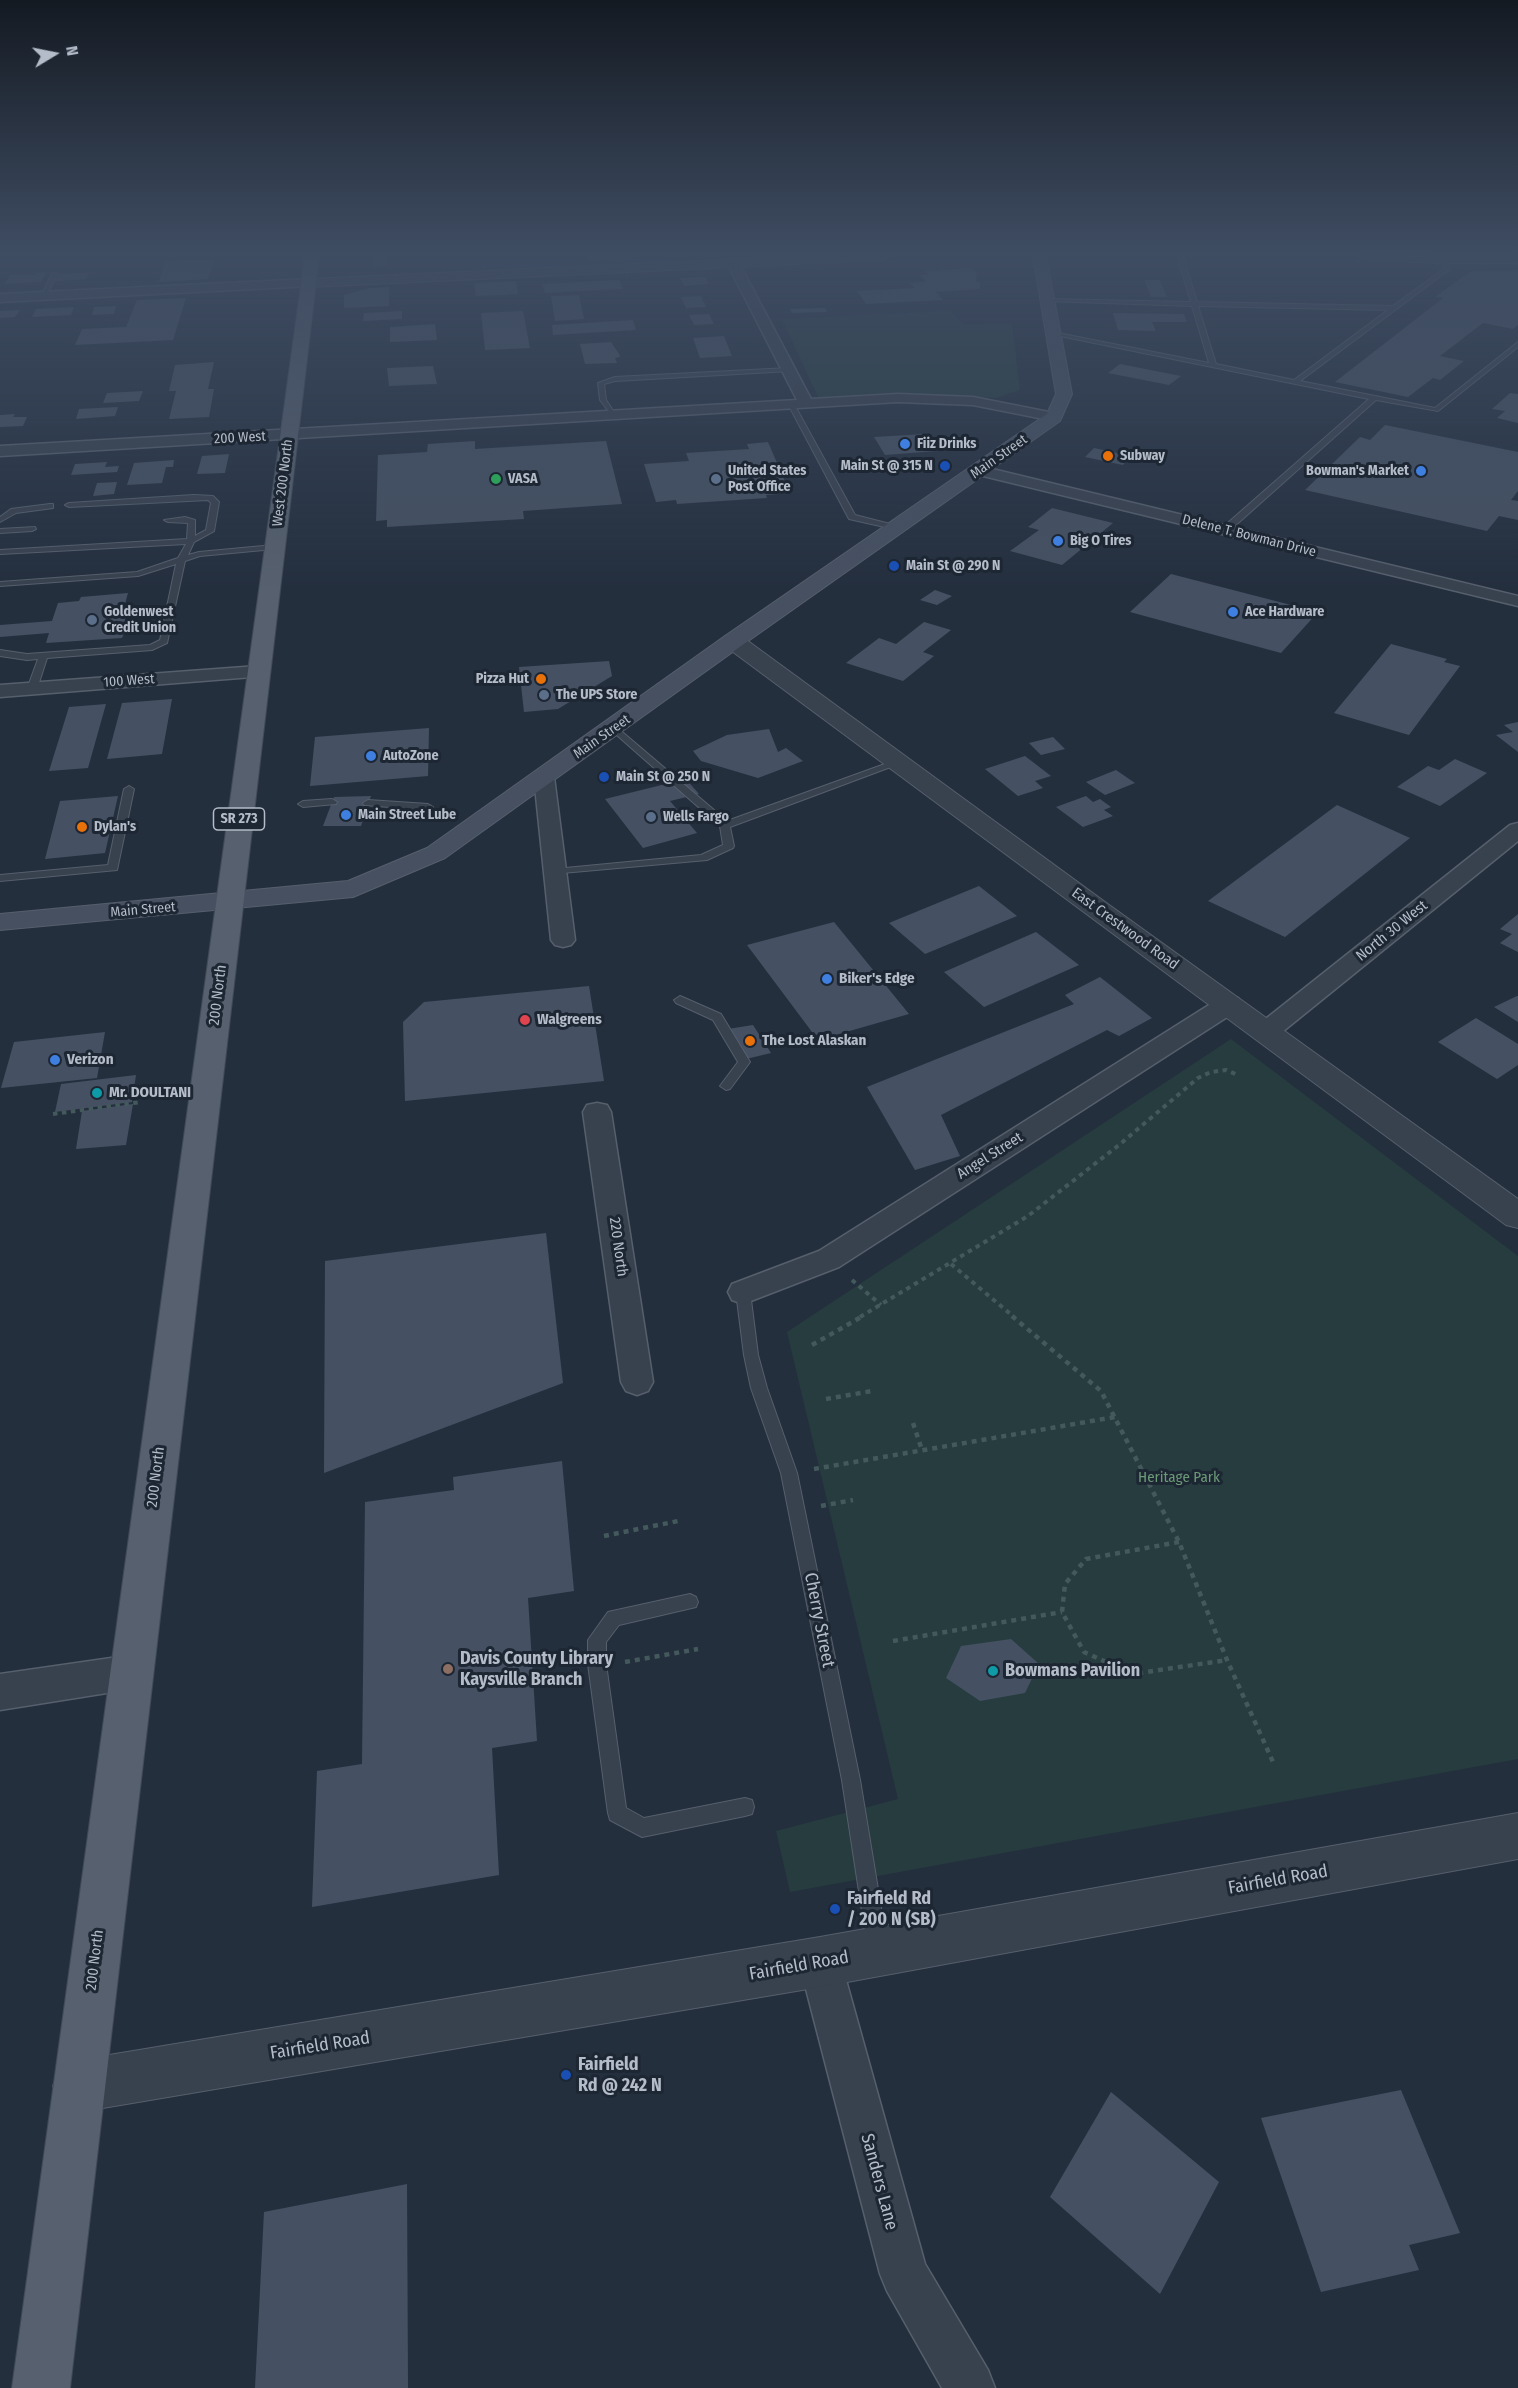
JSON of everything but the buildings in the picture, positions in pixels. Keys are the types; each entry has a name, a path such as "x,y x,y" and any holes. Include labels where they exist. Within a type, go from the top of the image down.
{"main road":[{"name":"West 200 North","path":"273,557 298,367"},
{"path":"1054,417 1064,394 1059,367"},
{"name":"Main Street","path":"0,921 353,889 436,853 733,641 980,471 1054,417"},
{"name":"200 North","path":"41,2388 273,557"}],"street":[{"path":"789,370 806,403"},
{"name":"200 West","path":"0,451 898,398 973,401 1054,417"},
{"name":"Delene T. Bowman Drive","path":"980,471 1518,601"},
{"name":"East Crestwood Road","path":"733,641 1518,1216"},
{"name":"100 West","path":"0,691 258,672"},
{"path":"544,777 563,940"},
{"name":"North 30 West","path":"1267,1031 1518,830"},
{"name":"Angel Street","path":"743,1292 829,1259 1229,1004"},
{"name":"220 North","path":"597,1112 637,1382"},
{"path":"0,1692 132,1672"},
{"name":"Fairfield Road","path":"79,2086 879,1952 1518,1836"},
{"name":"Sanders Lane","path":"820,1962 904,2274 970,2388"}],"lane":[{"path":"1220,367 1436,410 1489,367"},
{"path":"1295,382 1314,367"},
{"path":"613,415 603,400 601,383 615,379 789,370"},
{"path":"1224,530 1374,398"},
{"path":"791,404 852,517 896,528"},
{"path":"0,552 191,541 210,531 215,502 210,498 69,505"},
{"path":"0,520 14,511 50,506"},
{"path":"0,653 27,657 43,656 152,647 164,641 181,560 191,541 192,522 185,519 168,520"},
{"path":"0,531 32,529"},
{"path":"0,584 138,574 200,554 273,557"},
{"path":"32,689 43,656"},
{"path":"555,872 703,858 729,846 724,825 614,728"},
{"path":"724,825 900,762"},
{"path":"0,878 113,868 129,789"},
{"path":"303,804 332,802"},
{"path":"368,803 428,807"},
{"path":"680,1000 717,1017 744,1062 726,1086"},
{"name":"Cherry Street","path":"743,1292 756,1377 789,1473 851,1780 879,1952"},
{"path":"690,1602 614,1618 597,1640 597,1664 617,1814 642,1828 674,1824 745,1807"}],"path":[{"path":"812,1345 1028,1216 1119,1145 1198,1078 1211,1072 1226,1071 1238,1075"},
{"path":"53,1114 141,1102"},
{"path":"951,1264 1101,1391 1179,1542 1227,1660 1273,1762"},
{"path":"855,1283 881,1305"},
{"path":"826,1399 872,1391"},
{"path":"843,1464 1115,1417"},
{"path":"913,1423 922,1451"},
{"path":"604,1536 678,1521"},
{"path":"1179,1542 1086,1559 1065,1584 1062,1612 1084,1652 1133,1674 1227,1660"},
{"path":"893,1641 1062,1612"},
{"path":"620,1663 698,1649"}],"green space":[{"path":"804,367 1017,367 1020,390 997,398 898,393 818,397"},
{"name":"Heritage Park","path":"1231,1039 1518,1256 1518,1759 790,1892 776,1831 898,1799 787,1332"}],"place":[{"name":"Fiiz Drinks","path":"905,444"},
{"name":"Subway","path":"1108,456"},
{"name":"Main St @ 315 N","path":"945,466"},
{"name":"Bowman's Market","path":"1421,471"},
{"name":"VASA","path":"496,479"},
{"name":"United States Post Office","path":"716,479"},
{"name":"Big O Tires","path":"1058,541"},
{"name":"Main St @ 290 N","path":"894,566"},
{"name":"Ace Hardware","path":"1233,612"},
{"name":"Goldenwest Credit Union","path":"92,620"},
{"name":"Pizza Hut","path":"541,679"},
{"name":"The UPS Store","path":"544,695"},
{"name":"AutoZone","path":"371,756"},
{"name":"Main St @ 250 N","path":"604,777"},
{"name":"Main Street Lube","path":"346,815"},
{"name":"Wells Fargo","path":"651,817"},
{"name":"Dylan's","path":"82,827"},
{"name":"Biker's Edge","path":"827,979"},
{"name":"Walgreens","path":"525,1020"},
{"name":"The Lost Alaskan","path":"750,1041"},
{"name":"Verizon","path":"55,1060"},
{"name":"Mr. DOULTANI","path":"97,1093"},
{"name":"Davis County Library Kaysville Branch","path":"448,1669"},
{"name":"Bowmans Pavilion","path":"993,1671"},
{"name":"Fairfield Rd / 200 N (SB)","path":"835,1909"},
{"name":"Fairfield Rd @ 242 N","path":"566,2075"}]}
